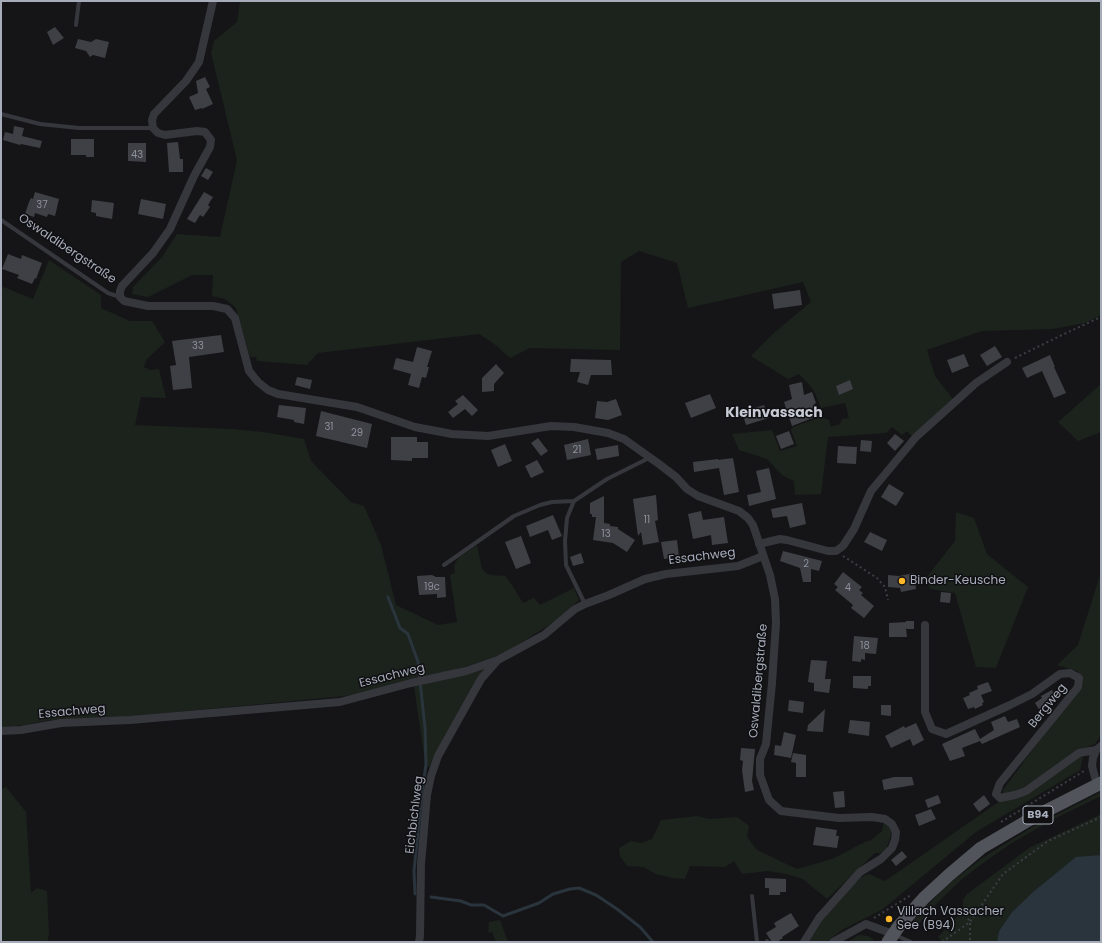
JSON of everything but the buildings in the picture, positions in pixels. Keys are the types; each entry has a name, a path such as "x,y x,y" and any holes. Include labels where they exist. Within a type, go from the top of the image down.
{"main road":[{"name":"B94","path":"890,938 924,898 948,875 982,848 1034,817 1099,784"}],"street":[{"path":"153,128 152,120 154,114 186,81 199,62 213,1"},
{"name":"Oswaldibergstraße","path":"153,128 158,133 165,135 197,131 205,132 211,140 210,147 194,176 170,229 153,253 122,286 120,290 120,297 124,301 148,306 213,306 227,309 235,318 249,371 258,382 268,390 278,394 357,407 415,427 452,434 488,436 551,426 593,429 624,439 676,478 687,489 698,496 739,512 748,518 753,525 770,575 775,599 776,623 772,684 766,744 760,759 760,775 769,800 781,811 839,818 872,817 885,819 892,824 896,832 896,840 892,848 881,859 860,872 819,918 804,942"},
{"path":"759,544 787,540 828,551 836,550 843,546 854,530 871,491 916,437 976,383 1007,362"},
{"name":"Essachweg","path":"1,731 21,730 61,723 130,720 340,702 419,681 466,671 498,660 544,635 575,609 645,579 666,574 738,566 763,556"},
{"name":"Bergweg","path":"925,625 925,712 932,729 946,734 1032,694 1060,674 1070,673 1079,678 1078,687 1000,783 996,791 996,794 1000,798 1026,791 1079,753 1098,748"},
{"name":"Eichbichlweg","path":"419,942 421,929 421,864 427,795 431,776 438,756 481,679 498,660"},
{"path":"1098,748 1093,758 1092,766 1099,784"},
{"path":"832,942 866,924 890,938"}],"lane":[{"path":"76,25 79,1"},
{"name":"Oswaldibergstraße","path":"1,114 40,124 72,127 153,128"},
{"name":"Oswaldibergstraße","path":"1,220 108,293 120,297"},
{"path":"444,565 514,516 540,505 552,502 574,501 607,479 649,457"},
{"path":"574,501 568,518 565,541 566,565 585,604"},
{"path":"752,896 757,942"},
{"path":"890,938 911,942"}],"path":[{"path":"1007,362 1101,317"},
{"path":"836,550 877,578 885,587 888,600"},
{"path":"942,942 970,922 1003,874 1048,841 1101,817"},
{"path":"963,910 970,922 970,942"}],"shaded area":[{"path":"240,1 1101,1 1101,315 1085,323 1053,329 982,331 927,350 935,376 953,399 912,436 907,431 902,435 892,427 886,433 828,437 821,494 795,495 794,481 782,475 767,459 739,450 732,434 772,430 780,451 797,446 791,430 793,427 821,417 829,420 831,427 840,424 842,419 849,418 845,403 821,408 813,389 799,374 788,379 751,356 775,332 811,302 803,282 688,308 677,263 639,251 621,262 620,350 530,348 510,358 493,343 479,334 318,353 307,365 257,361 256,357 250,357 236,308 225,299 212,296 213,275 192,275 148,297 132,294 133,287 162,257 177,234 220,237 237,160 211,53 214,41 237,22"},
{"path":"49,260 101,295 101,308 130,321 152,321 165,342 147,359 144,367 150,370 159,369 166,398 141,397 135,425 232,429 263,432 304,439 311,461 351,502 364,506 381,545 396,605 438,625 457,622 450,575 455,573 454,566 458,558 477,545 482,569 491,575 505,576 523,603 534,598 540,605 574,588 579,600 559,619 501,655 448,672 355,695 124,717 50,720 1,728 1,286 33,299"},
{"path":"1101,384 1101,432 1078,441 1058,422"},
{"path":"956,512 974,518 987,554 1028,587 996,668 976,667 955,593 930,589 926,578 955,541"},
{"path":"1101,572 1101,735 1095,744 1080,750 1032,783 1018,791 1002,796 1003,790 1081,684 1077,671 1057,665 1078,645"},
{"path":"488,665 429,767 426,768 414,687"},
{"path":"1077,757 1083,757 1080,770 976,832 883,909 842,930 826,942 808,942 811,931 844,891 865,875 869,874 885,881 1000,801"},
{"path":"6,787 26,812 31,893 37,888 47,891 49,935 47,942 1,942 1,789"},
{"path":"1101,792 1101,796 1052,820 1010,844 961,880 938,902 917,926 913,921 944,888 981,859 1034,826"},
{"path":"1101,814 1101,855 1076,858 1034,891 1012,912 999,931 997,942 942,942 938,937 963,910 963,900 967,894 1029,848"},
{"path":"697,816 709,819 737,817 749,826 747,837 757,850 797,869 832,859 867,841 870,841 882,831 884,821 890,826 892,832 887,847 881,853 875,853 827,899 803,879 768,871 742,874 734,861 725,867 690,866 685,879 672,878 656,874 643,867 627,866 620,856 619,848 631,841 641,843 652,839 661,820"},
{"path":"1101,855 1101,942 997,942 999,931 1012,912 1034,891 1076,857"},
{"path":"500,920 508,942 496,942 492,932 488,933 489,922"},
{"path":"859,935 868,936 873,939 873,942 848,942"}],"waterway":[{"path":"388,597 400,628 408,634 418,662 425,728 426,764 414,871 415,894"},
{"path":"431,897 461,901 471,905 484,905 503,916 539,903 553,894 579,888 596,895 617,909 640,927 653,942"}],"place":[{"name":"Binder-Keusche","path":"902,581"},
{"name":"Villach Vassacher See (B94)","path":"889,919"}],"district":[{"name":"Kleinvassach","path":"774,413"}]}
